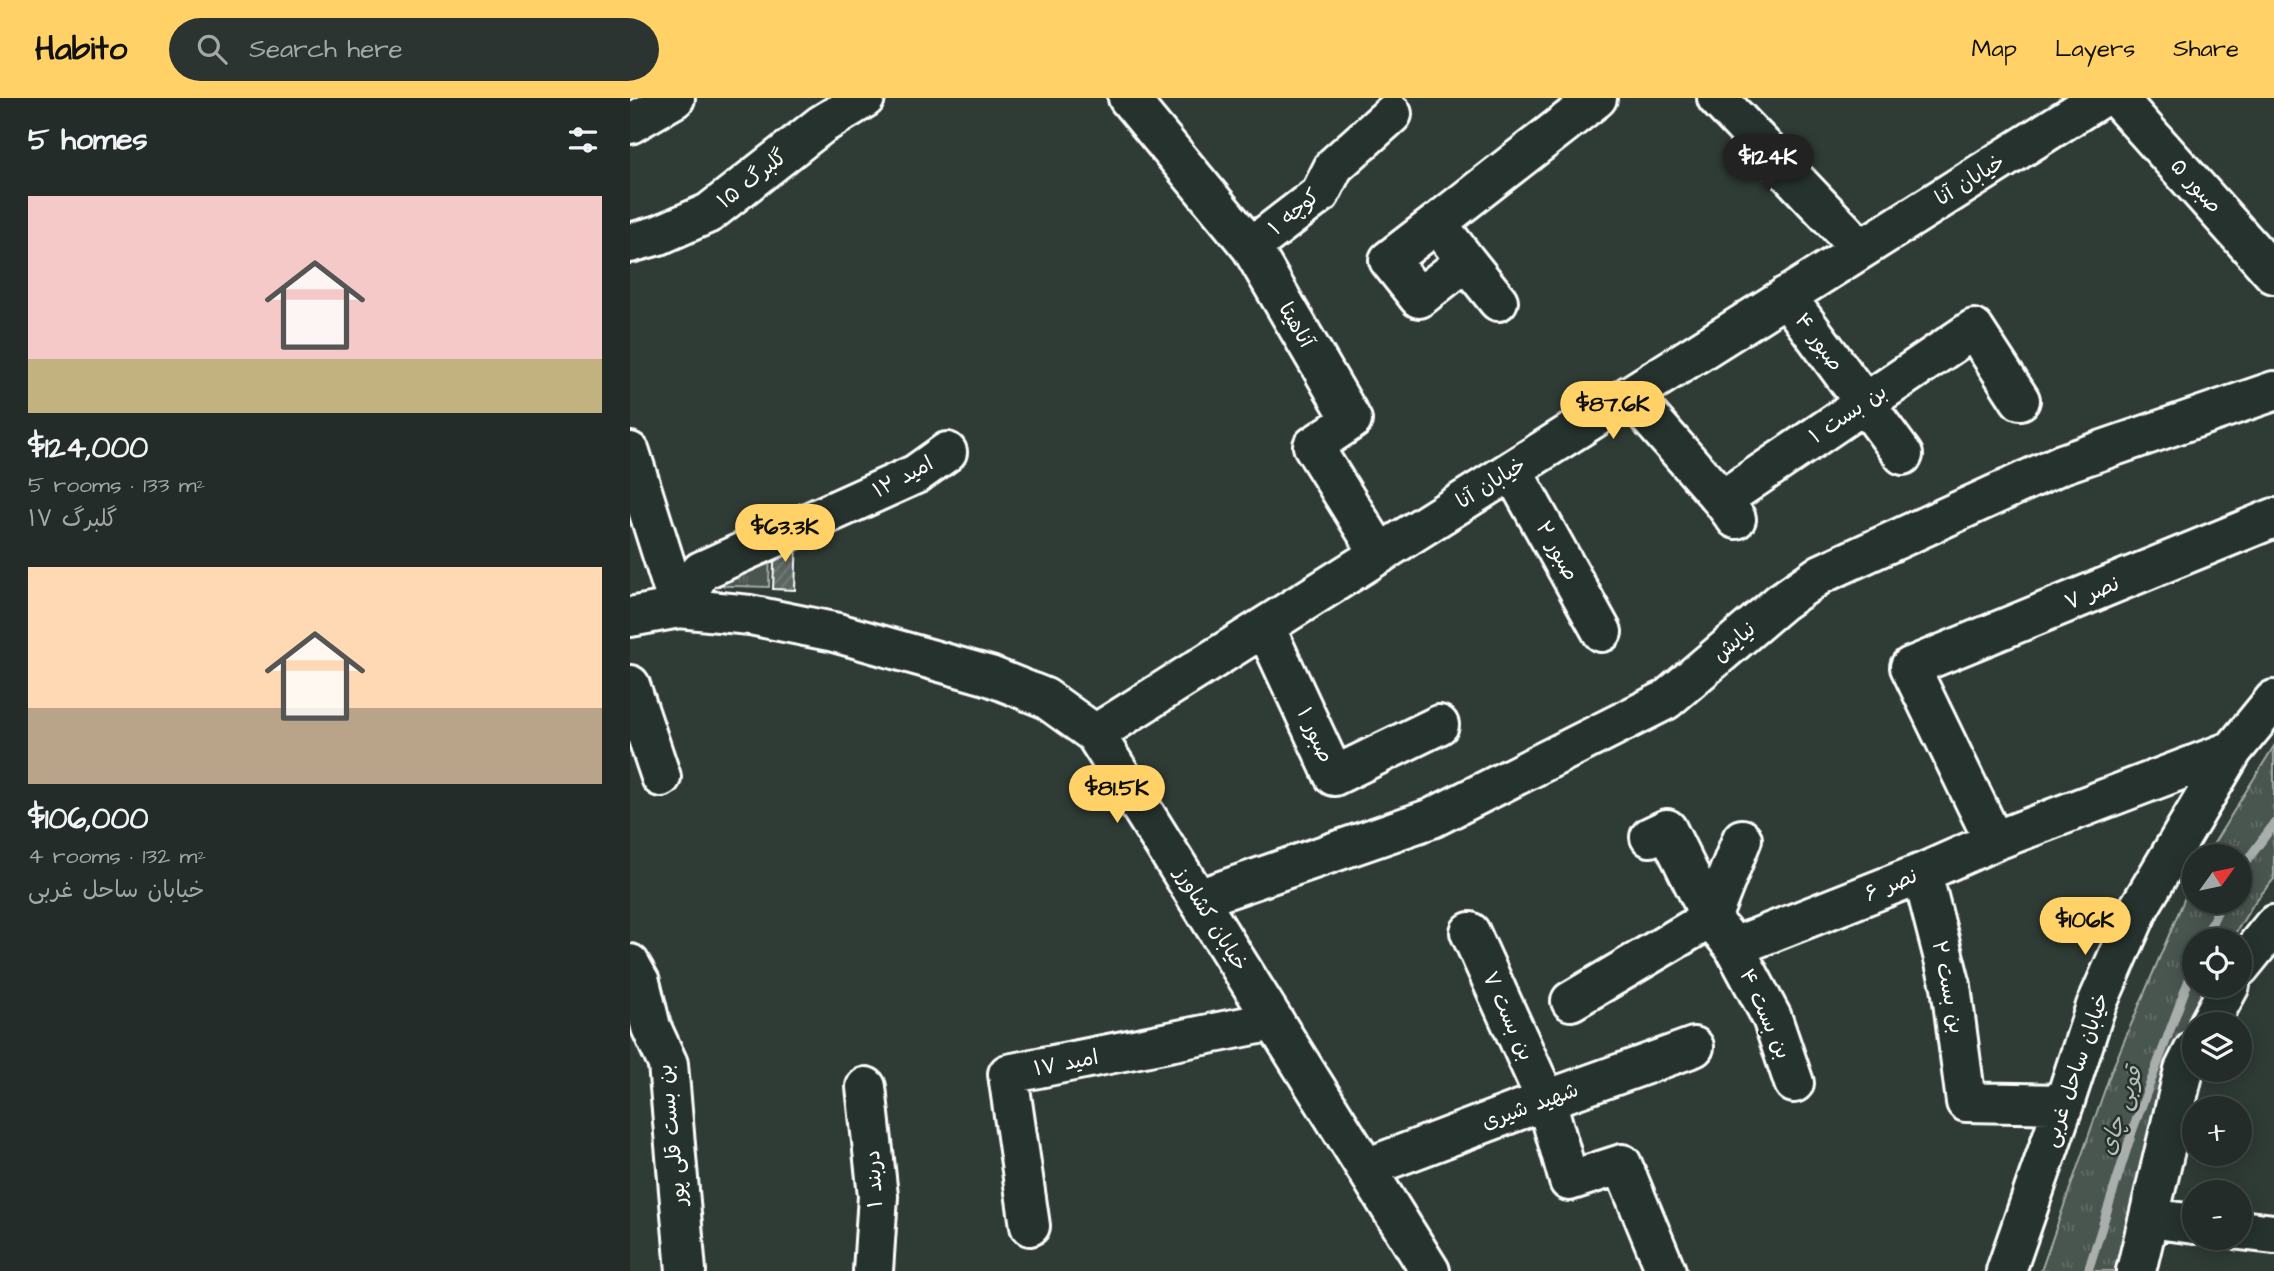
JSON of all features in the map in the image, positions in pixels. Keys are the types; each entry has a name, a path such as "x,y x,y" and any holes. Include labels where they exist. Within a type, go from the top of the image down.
{"street":[{"path":"630,124 675,98"},
{"name":"گلبرگ ۱۵","path":"630,243 671,230 709,213 821,125 865,98"},
{"name":"آناهیتا","path":"1128,98 1251,247 1352,420 1312,446 1380,554"},
{"path":"1466,261 1419,298 1389,260 1598,98"},
{"path":"1717,98 1861,249"},
{"name":"خیابان آنا","path":"1095,734 2099,98"},
{"name":"صبور ۵","path":"2117,98 2274,274"},
{"name":"کوچه ۱","path":"1251,247 1320,194 1334,166 1392,114"},
{"path":"1437,223 1498,301"},
{"name":"صبور ۴","path":"1786,296 1903,455"},
{"name":"بن بست ۱","path":"1630,395 1730,510 1864,404 1974,329 2020,400"},
{"name":"نیایش","path":"1198,899 1432,818 1666,700 1782,602 1821,574 2062,464 2274,391"},
{"path":"630,452 678,608"},
{"name":"امید ۱۲","path":"678,608 701,571 916,474 947,452"},
{"name":"صبور ۲","path":"1512,470 1602,632"},
{"name":"نصر ۷","path":"1994,841 1910,667 2274,518"},
{"name":"خیابان کشاورز","path":"630,617 678,608 750,615 834,632 990,676 1045,698 1095,734 1430,1271"},
{"name":"صبور ۱","path":"1265,627 1334,776 1439,725"},
{"path":"630,685 661,777"},
{"name":"خیابان ساحل غربی","path":"2006,1271 2096,1006 2140,906 2233,750 2274,700"},
{"name":"نصر ۶","path":"1571,1001 1723,933 1922,873 1994,841 2233,750"},
{"name":"بن بست ۴","path":"1650,836 1667,829 1772,1018 1794,1083"},
{"path":"1723,933 1742,839"},
{"name":"بن بست ۲","path":"1922,873 1951,986 1966,1102 2064,1104"},
{"path":"2252,952 2274,925"},
{"name":"بن بست ۷","path":"1471,932 1546,1100 1569,1181 1622,1164 1666,1271"},
{"name":"بن بست قلی پور","path":"630,964 640,982 651,1027 668,1064 686,1271"},
{"name":"امید ۱۷","path":"1030,1226 1008,1074 1274,1021"},
{"name":"شهید شیری","path":"1366,1168 1694,1047"},
{"path":"2136,1271 2182,1074"},
{"name":"دربند ۱","path":"866,1087 878,1196 873,1271"},
{"path":"2149,1218 2182,1222"},
{"path":"2252,1231 2274,1234"}],"green space":[{"path":"770,544 769,587 699,585"},
{"path":"2274,746 2274,879 2252,906 2252,844 2213,844"},
{"path":"2182,904 2182,914 2247,914 2238,928 2182,928 2182,998 2206,998 2200,1012 2182,1012 2182,1057 2153,1129 2115,1271 2041,1271 2111,1072"}],"building":[{"path":"797,538 795,590 773,589 775,540"}],"waterway":[{"name":"قوبی چای","path":"2252,854 2274,824"},
{"name":"قوبی چای","path":"2210,928 2216,914"},
{"name":"قوبی چای","path":"2088,1271 2133,1129 2182,998"}]}
